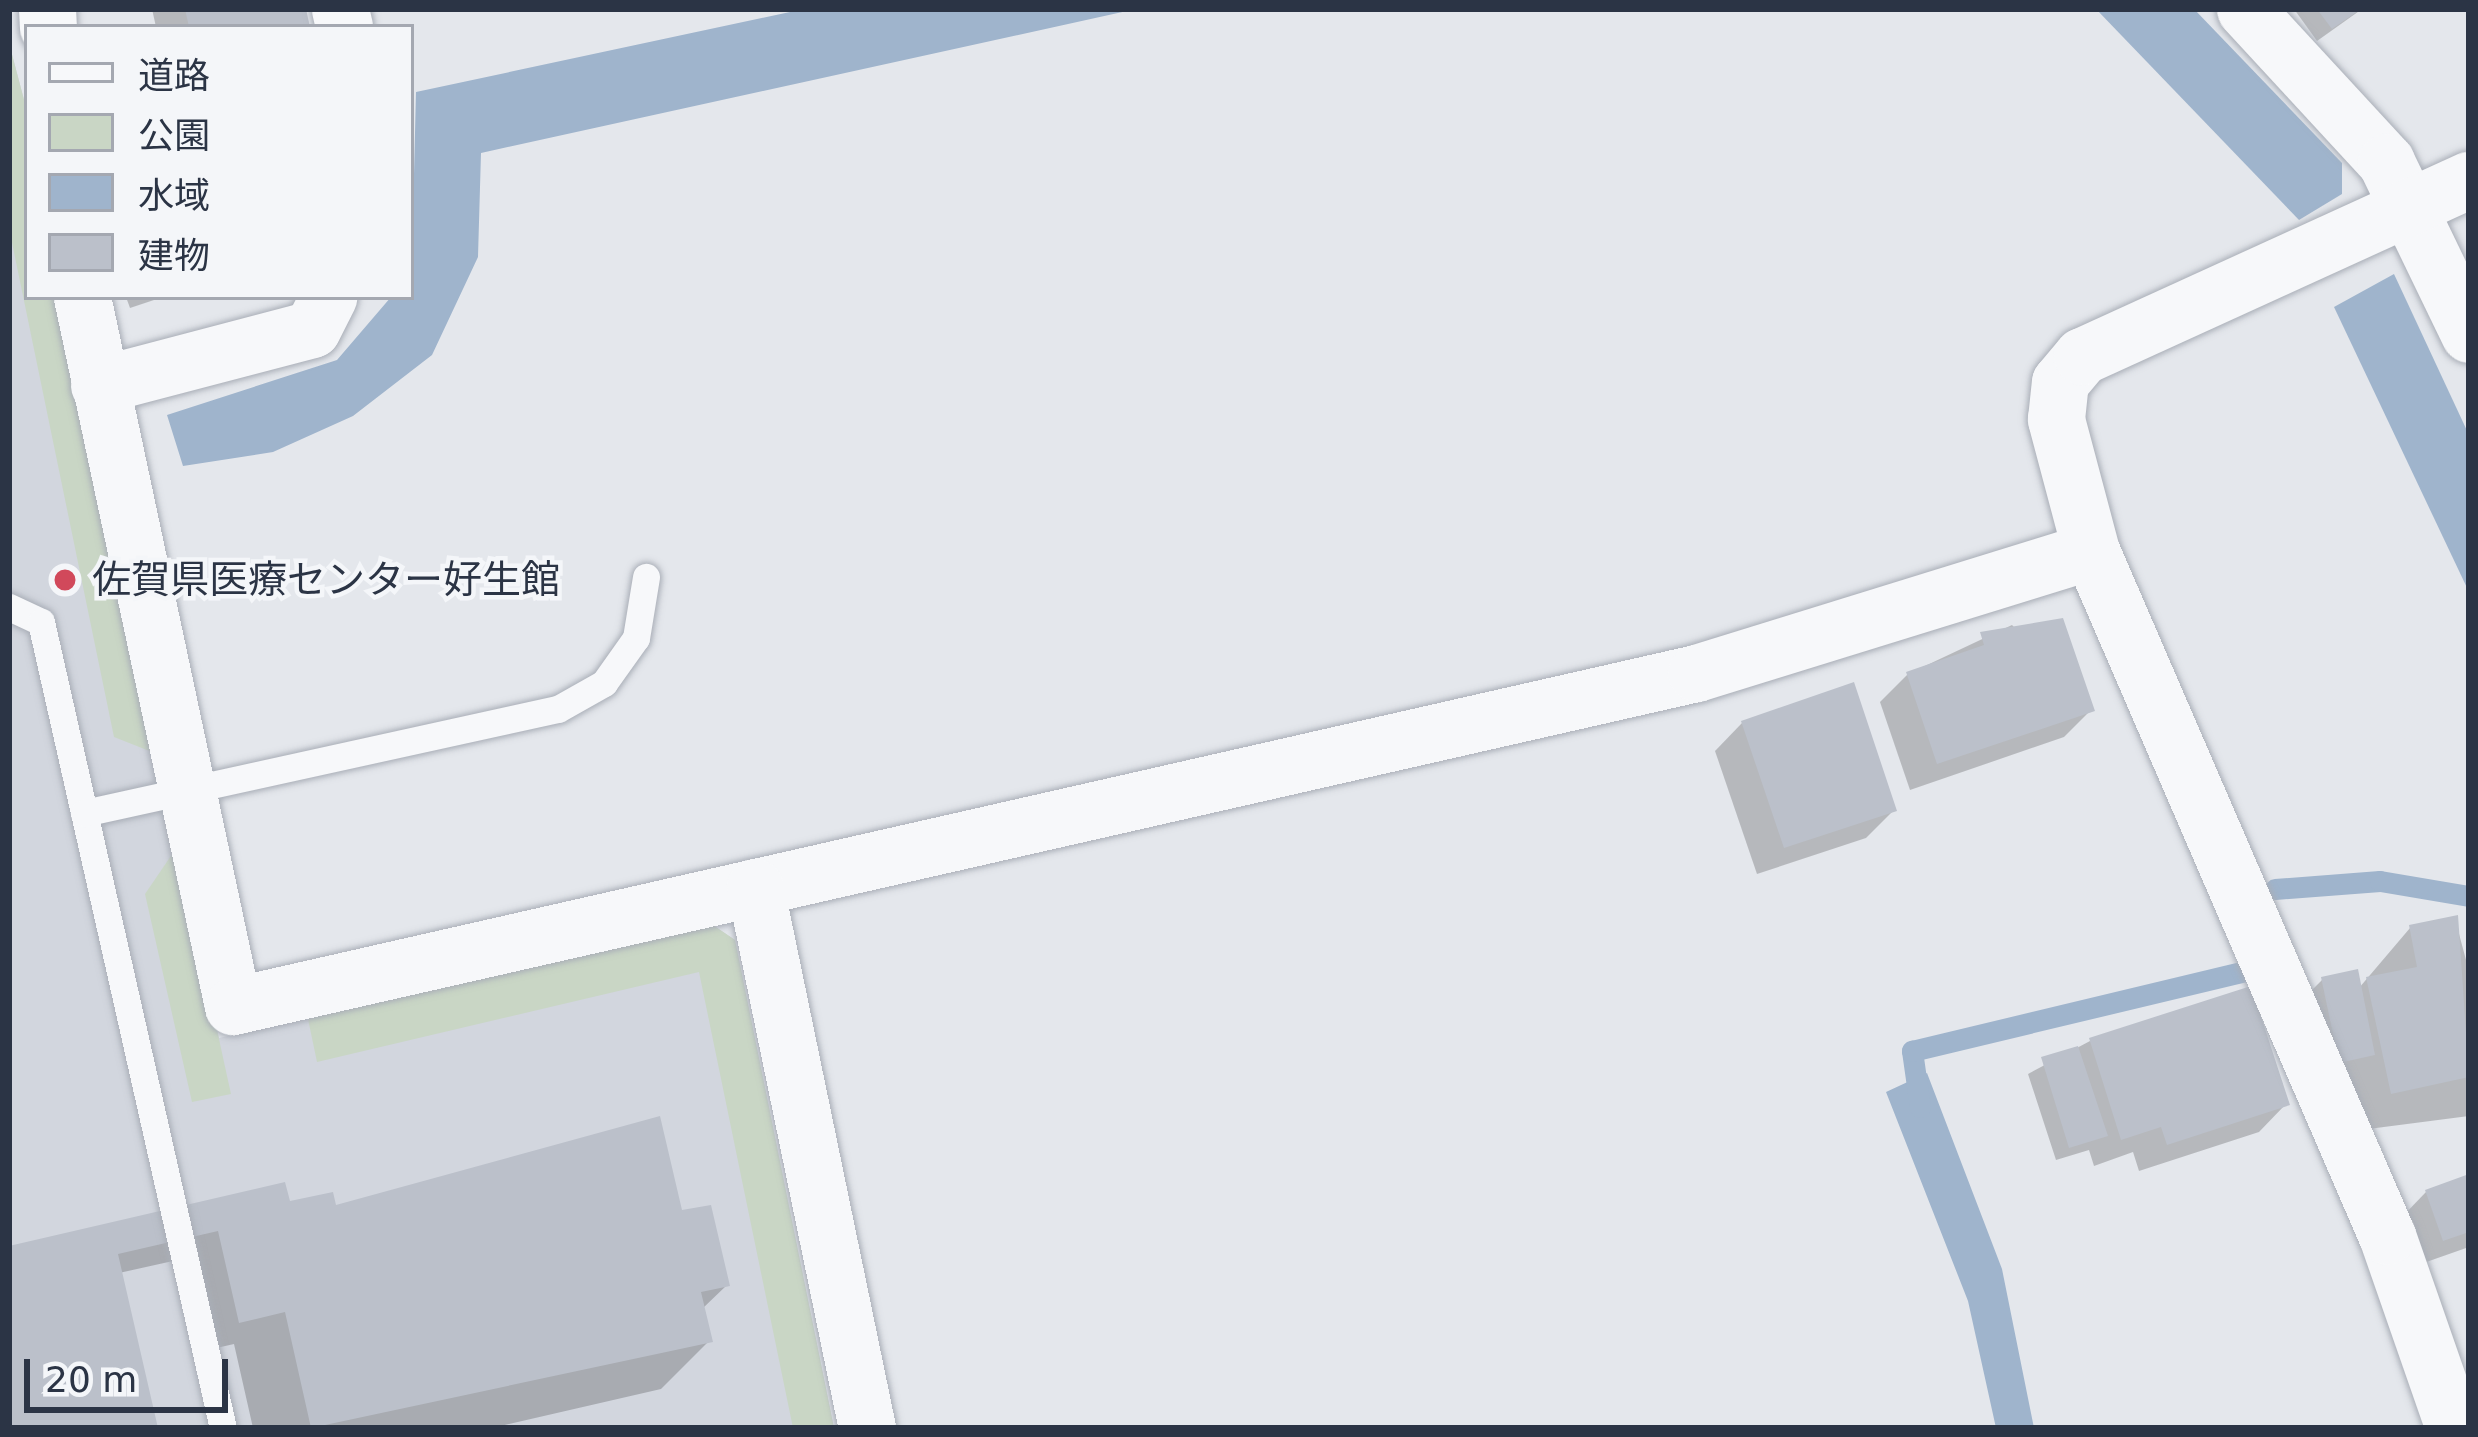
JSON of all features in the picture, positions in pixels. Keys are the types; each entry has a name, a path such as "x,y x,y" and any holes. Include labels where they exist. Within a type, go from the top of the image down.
{"street":[{"path":"2245,9 2386,162 2469,334"},
{"path":"2454,1428 2387,1236 2091,551 2056,419 2060,382 2082,356 2469,180"},
{"path":"83,300 233,1006 1696,673 2091,551"},
{"path":"99,385 312,328 326,300"},
{"path":"755,887 867,1428"}],"lane":[{"path":"84,813 558,709 604,683 636,638 646,577"},
{"path":"9,607 41,622 223,1428"}],"shaded area":[{"name":"佐賀県医療センター好生館","path":"9,43 24,100 24,300 28,300 157,754 219,1038 710,923 735,940 834,1428 9,1428"}],"green space":[{"path":"9,43 24,100 24,300 65,300 157,754 114,737 9,228"},
{"path":"177,847 231,1094 192,1102 145,894"},
{"path":"710,923 735,940 834,1428 793,1428 699,972 317,1062 308,1019"}],"water":[{"path":"804,9 1136,9 481,153 478,257 432,355 353,416 273,452 183,466 167,415 337,360 388,300 414,300 416,92"},
{"path":"2096,9 2194,9 2342,163 2342,194 2299,220"},
{"path":"2394,274 2469,435 2469,592 2334,307"},
{"path":"1927,1073 2002,1269 2034,1428 1996,1428 1968,1301 1886,1092"}],"building":[{"path":"185,9 306,9 309,24 188,24"},
{"path":"2317,9 2361,9 2332,29"},
{"path":"2063,618 2095,711 1937,764 1906,672 1984,645 1980,632"},
{"path":"1854,682 1897,811 1784,848 1741,721"},
{"path":"2458,915 2469,1077 2391,1094 2366,977 2417,967 2409,925"},
{"path":"2358,969 2375,1055 2339,1063 2321,977"},
{"path":"2251,986 2290,1105 2167,1145 2161,1127 2121,1140 2089,1038"},
{"path":"2078,1046 2108,1136 2069,1148 2041,1057"},
{"path":"660,1116 682,1210 711,1205 730,1286 701,1292 713,1342 311,1428 285,1312 239,1323 218,1231 118,1254 158,1428 9,1428 9,1246 285,1182 290,1201 333,1192 336,1205"},
{"path":"2469,1174 2469,1232 2443,1241 2425,1190"}],"waterway":[{"path":"2275,889 2380,881 2469,896"},
{"path":"1920,1107 1912,1051 2246,971"}],"place":[{"name":"佐賀県医療センター好生館","path":"65,580"}]}
